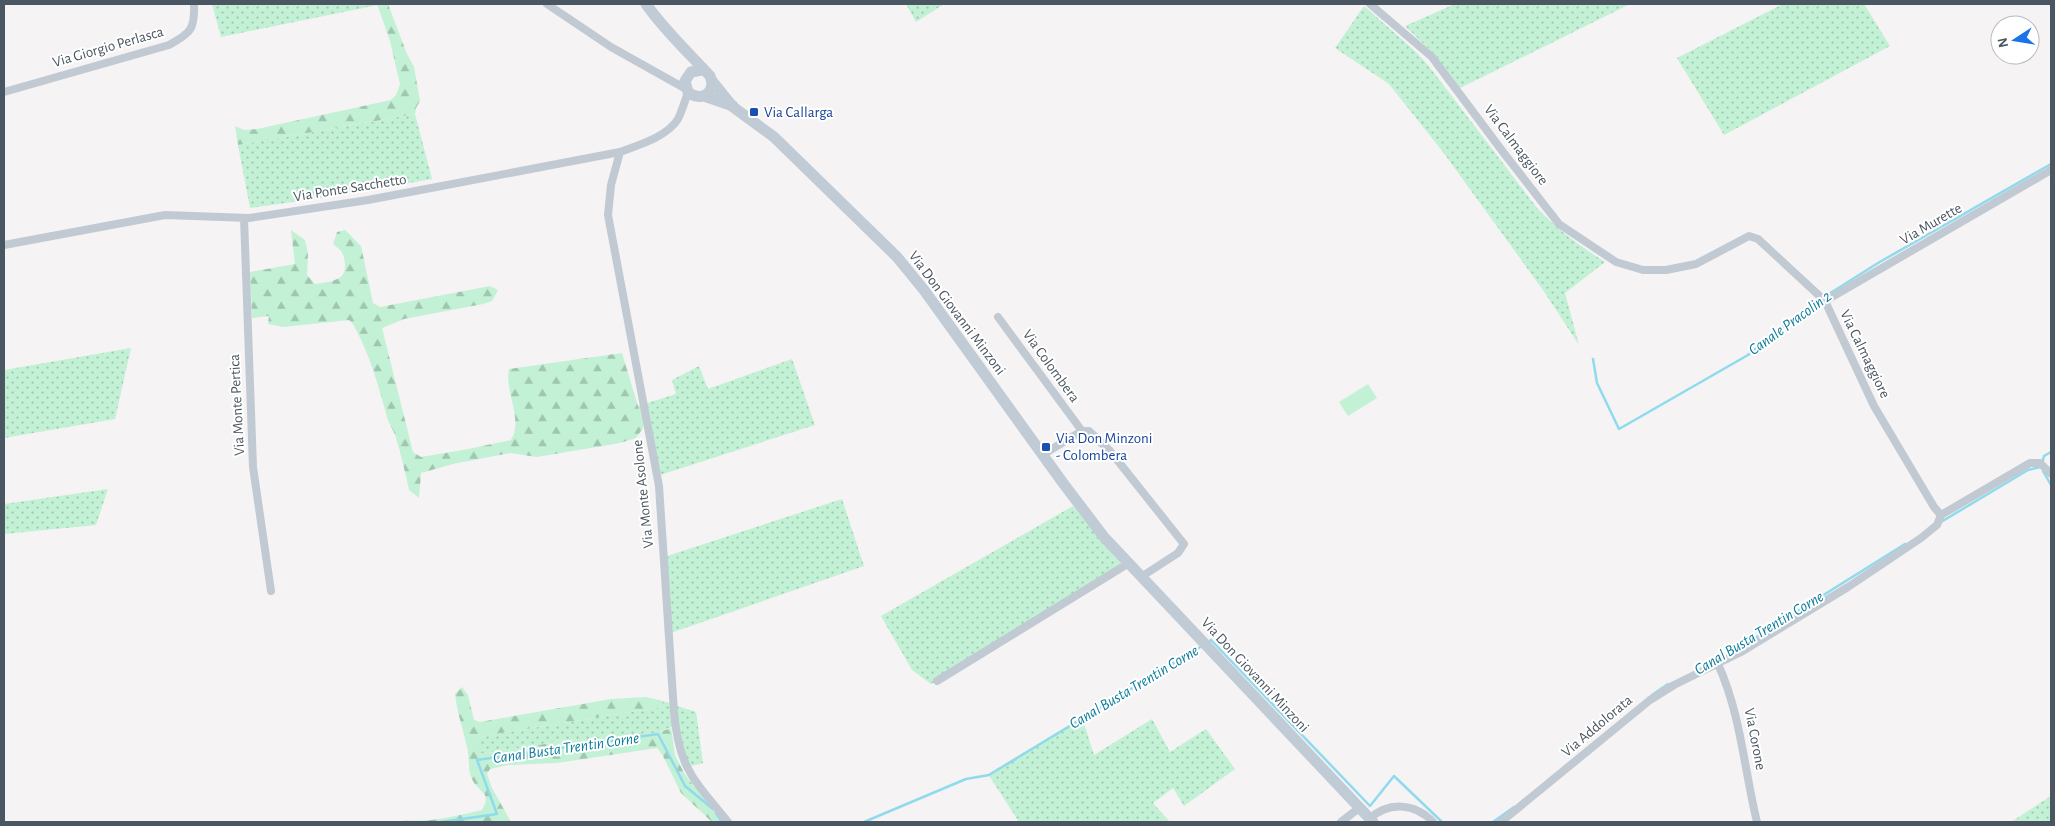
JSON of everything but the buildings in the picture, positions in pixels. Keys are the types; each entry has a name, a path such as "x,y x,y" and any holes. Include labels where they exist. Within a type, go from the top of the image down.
{"street":[{"name":"Via Giorgio Perlasca","path":"4,92 169,45 187,36 194,22 194,4"},
{"path":"547,4 612,47 670,80 691,87 733,107"},
{"path":"646,4 667,31 699,63 702,70 710,76 733,107"},
{"name":"Via Calmaggiore","path":"1370,4 1432,57 1559,224 1609,258 1629,267 1643,270 1666,270 1696,264 1750,236 1758,239 1824,301 1874,406 1934,507 1941,515"},
{"path":"685,50 691,87"},
{"path":"691,87 702,70"},
{"path":"691,87 711,90 712,81"},
{"name":"Via Ponte Sacchetto","path":"4,245 165,215 244,218 368,200 620,152 670,129 678,119 691,87"},
{"name":"Via Don Giovanni Minzoni","path":"733,107 774,137 897,257 951,326 1083,510 1128,563 1371,820"},
{"name":"Via Monte Asolone","path":"620,152 611,185 608,214 659,486 674,712 678,743 684,764 691,776 728,822"},
{"name":"Via Murette","path":"1824,301 2051,170"},
{"name":"Via Monte Pertica","path":"244,218 253,467 271,591"},
{"name":"Via Colombera","path":"998,317 1082,431 1089,431 1110,451 1184,544 1178,553 1141,576"},
{"path":"1042,455 1082,431"},
{"path":"1941,515 2030,463 2040,463 2051,474"},
{"name":"Via Addolorata","path":"1501,822 1650,700 1692,675 1718,664 1840,592 1937,525 1941,515"},
{"path":"937,681 1128,563"},
{"name":"Via Corone","path":"1718,664 1727,684 1738,722 1757,822"},
{"path":"1371,820 1385,808 1403,806 1420,812 1433,822"},
{"path":"1340,822 1359,808"}],"green space":[{"path":"212,4 377,4 378,5 221,37"},
{"path":"377,4 388,4 407,54 414,67 420,101 415,114 238,145 235,126 244,130 257,129 391,100 396,95 400,84 390,41"},
{"path":"906,4 944,4 916,22"},
{"path":"1455,4 1630,4 1460,88 1437,57 1405,26"},
{"path":"1783,4 1864,4 1890,46 1724,135 1677,58"},
{"path":"1364,6 1428,65 1537,208 1570,237 1605,262 1565,293 1579,345 1543,290 1443,152 1389,84 1335,48"},
{"path":"415,114 432,179 250,208 238,145"},
{"path":"291,230 305,240 308,254 307,275 315,284 336,280 343,274 345,264 343,254 333,244 337,232 345,230 361,246 373,303 380,307 490,286 498,290 492,301 483,304 404,319 382,328 413,452 421,457 511,440 514,432 515,415 509,387 509,369 622,353 643,417 643,428 636,438 620,443 537,457 510,453 453,464 421,473 419,498 409,490 397,442 388,420 373,370 353,324 349,320 283,327 268,324 269,316 252,318 250,272 295,264"},
{"path":"131,348 115,419 4,438 4,370"},
{"path":"792,359 815,425 657,476 643,417 638,406 676,394 672,380 699,366 708,389"},
{"path":"1368,384 1377,398 1348,416 1339,402"},
{"path":"108,489 96,525 4,534 4,504"},
{"path":"842,499 864,566 665,635 661,558"},
{"path":"1073,506 1121,563 1086,589 931,684 912,670 881,616"},
{"path":"462,687 468,695 474,720 480,722 611,699 646,697 663,701 661,707 482,737 478,744 481,753 488,753 551,743 562,739 600,741 632,734 657,733 671,728 675,755 684,773 722,822 712,822 681,793 663,756 657,748 557,763 508,765 490,769 487,774 492,788 511,822 391,822 431,820 482,810 486,800 484,794 471,777 468,751 456,701 455,694"},
{"path":"663,701 696,712 703,763 688,767 678,724 657,733 632,734 600,741 562,739 551,743 488,753 480,753 477,743 482,737 495,734 661,707"},
{"path":"1082,717 1094,755 1152,719 1170,752 1206,729 1235,769 1184,806 1173,788 1153,803 1170,822 1019,822 988,774"},
{"path":"2051,796 2051,822 2011,822"}],"waterway":[{"name":"Canale Pracolin 2","path":"1593,359 1597,383 1619,429 1748,355 1805,309 1878,263 2051,164"},
{"path":"2042,464 2044,456 2051,452"},
{"name":"Canal Busta Trentin Corne","path":"1941,522 2028,470 2040,467"},
{"path":"2043,471 2051,485"},
{"name":"Canal Busta Trentin Corne","path":"1731,653 1905,544"},
{"name":"Canal Busta Trentin Corne","path":"1209,642 1211,640 1370,806 1394,776 1442,822"},
{"name":"Canal Busta Trentin Corne","path":"864,822 966,779 989,775 1202,646"},
{"name":"Canal Busta Trentin Corne","path":"1652,695 1668,684"},
{"name":"Canal Busta Trentin Corne","path":"441,822 497,814 477,760 658,734 685,786 713,809"},
{"name":"Canal Busta Trentin Corne","path":"1493,822 1514,807"},
{"name":"Canal Busta Trentin Corne","path":"716,813 722,822"}],"place":[{"name":"Via Callarga","path":"754,112"},
{"name":"Via Don Minzoni - Colombera","path":"1046,447"}]}
